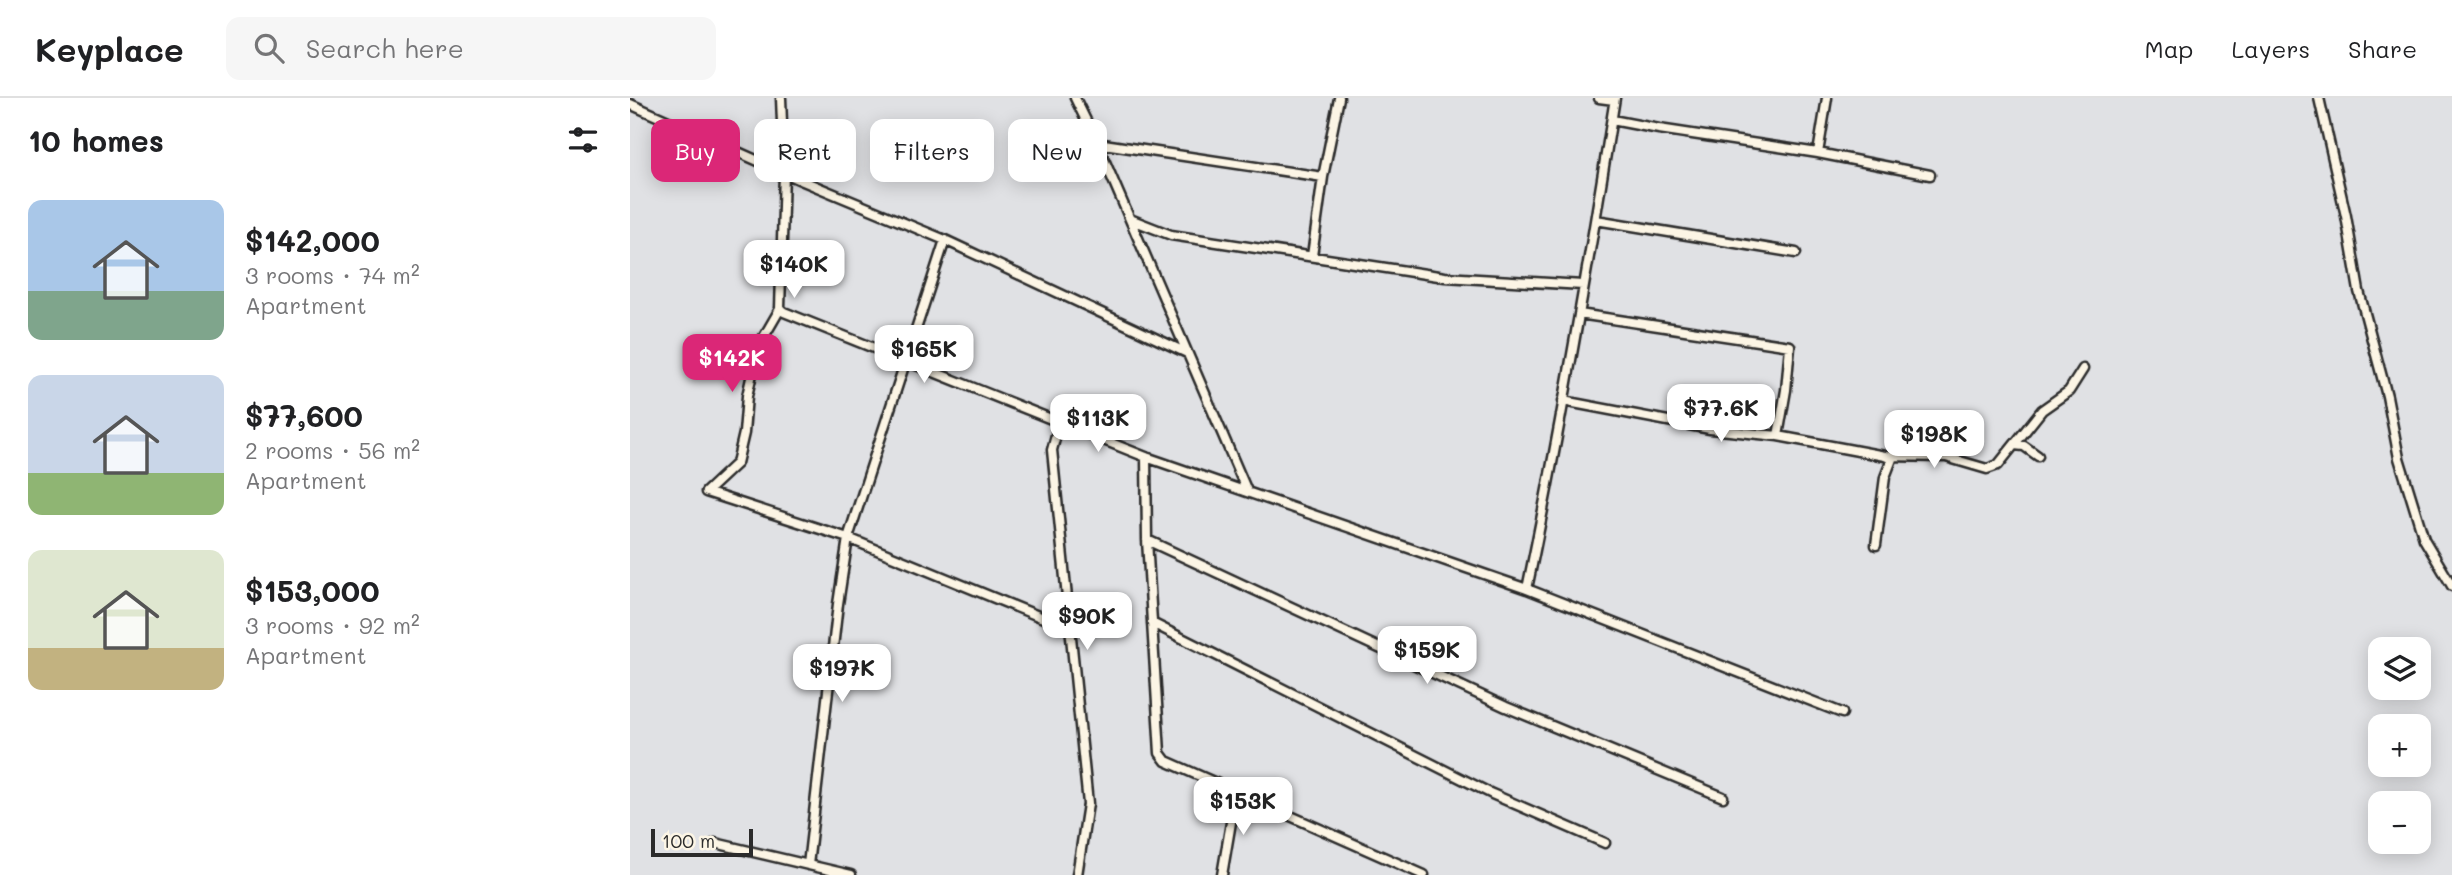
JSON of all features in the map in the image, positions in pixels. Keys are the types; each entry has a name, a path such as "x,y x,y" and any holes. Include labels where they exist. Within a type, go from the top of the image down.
{"street":[{"path":"781,98 782,119"},
{"path":"1075,98 1085,119"},
{"path":"1312,256 1323,177 1339,98"},
{"path":"1527,590 1553,461 1612,120 1614,99 1599,98"},
{"path":"1818,153 1826,98"},
{"path":"2319,98 2346,216 2359,291 2387,396 2399,458 2424,539 2452,586"},
{"path":"630,104 754,159"},
{"path":"1612,120 1818,153 1930,176"},
{"path":"1107,145 1323,177"},
{"path":"1107,166 1247,491"},
{"path":"784,182 780,309 758,346 737,463 706,492 848,538 1070,629"},
{"path":"808,182 945,240 1187,352"},
{"path":"1130,219 1171,235 1445,277 1583,285"},
{"path":"1596,220 1796,253"},
{"path":"808,865 848,538 945,240"},
{"path":"780,309 806,323 1059,424 1334,524 1527,590 1842,713"},
{"path":"1579,314 1790,346 1778,436"},
{"path":"1563,401 1710,429 1778,436 1885,456 1946,457 1987,469 1998,465 2042,410 2069,391 2082,369"},
{"path":"1059,424 1052,450 1088,804 1077,875"},
{"path":"2014,445 2024,446 2038,456"},
{"path":"1876,545 1885,477 1892,459 1885,456"},
{"path":"1146,457 1147,540 1160,752 1166,761 1424,875"},
{"path":"1147,540 1506,707 1723,797"},
{"path":"1152,623 1492,794 1605,843"},
{"path":"1222,875 1236,793"},
{"path":"715,843 851,875"}]}
